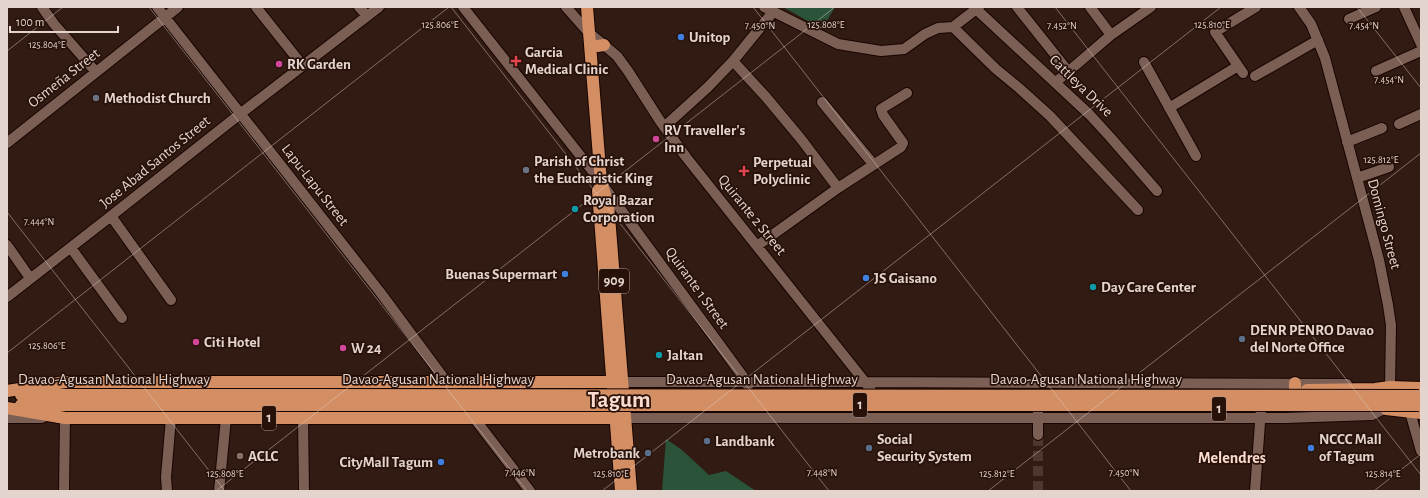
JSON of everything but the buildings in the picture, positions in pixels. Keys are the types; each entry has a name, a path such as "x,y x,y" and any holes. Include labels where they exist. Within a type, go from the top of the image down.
{"highway":[{"name":"909","path":"587,7 601,182 608,204 618,387"},
{"path":"591,48 604,45"},
{"name":"Davao-Agusan National Highway","path":"7,392 65,382 447,382 618,387 751,388"},
{"path":"618,387 620,413 631,491"},
{"name":"Davao-Agusan National Highway","path":"1128,409 1131,400 1128,392 1295,387 1375,389 1390,387 1417,404"},
{"path":"1390,387 1395,407 1417,404"},
{"path":"1384,409 1388,402 1390,387"},
{"path":"1150,392 1147,400 1150,409"},
{"name":"Davao-Agusan National Highway","path":"7,395 302,400 1417,404"},
{"name":"Davao-Agusan National Highway","path":"7,405 302,400"},
{"name":"Davao-Agusan National Highway","path":"1038,414 1150,409 1261,414 1384,409 1417,404"},
{"name":"Davao-Agusan National Highway","path":"7,408 65,418 473,418 620,413 752,412"},
{"path":"620,413 621,491"}],"street":[{"path":"42,7 54,24 96,72"},
{"name":"Lapu-Lapu Street","path":"157,7 380,292 473,418 530,491"},
{"name":"Osmeña Street","path":"7,143 178,7"},
{"path":"256,7 302,66"},
{"path":"359,7 367,16"},
{"name":"Jose Abad Santos Street","path":"7,297 379,7"},
{"name":"Quirante 1 Street","path":"463,7 601,182 751,388"},
{"name":"Quirante 2 Street","path":"566,7 589,33 617,56 664,127 865,382 889,418"},
{"path":"764,7 838,44 881,51 904,49 925,34 938,28 952,27 978,8"},
{"path":"1017,7 1068,71"},
{"path":"1090,7 1112,35"},
{"path":"1169,108 1241,70 1215,32 1256,7"},
{"name":"Domingo Street","path":"1299,7 1311,24 1325,58 1378,260 1388,305 1391,339 1390,387"},
{"path":"1349,19 1376,7"},
{"path":"1404,7 1421,44"},
{"name":"Cattleya Drive","path":"978,8 1056,82 1111,138 1157,191"},
{"path":"1056,82 1146,8"},
{"path":"664,127 708,87 733,61 773,12"},
{"path":"952,27 996,69 1050,116 1138,210"},
{"path":"1255,76 1318,40"},
{"path":"1376,71 1421,52"},
{"path":"733,61 766,97 801,139 838,188"},
{"path":"1144,62 1196,156"},
{"path":"757,246 838,188 901,146 902,144 881,111 883,108 907,93"},
{"path":"822,102 874,165"},
{"path":"1399,124 1421,114"},
{"path":"1347,142 1382,128"},
{"path":"1356,178 1389,167"},
{"path":"111,216 171,300"},
{"path":"7,245 30,278"},
{"path":"71,248 122,318"},
{"path":"1255,491 1261,414 1038,414 889,418 752,412 751,388 865,382 1295,387"},
{"path":"1417,404 1421,451"},
{"path":"1038,414 1038,435"},
{"path":"7,418 65,418 64,491"},
{"path":"167,491 166,477 171,418"},
{"path":"219,491 226,418"},
{"path":"303,418 304,491"}],"green space":[{"path":"783,7 835,7 822,29"},
{"path":"666,439 682,450 709,475 726,471 756,491 662,491"}],"tunnel":[{"path":"1038,435 1038,491"}],"place":[{"name":"Unitop","path":"681,37"},
{"name":"Garcia Medical Clinic","path":"516,61"},
{"name":"RK Garden","path":"279,64"},
{"name":"Methodist Church","path":"96,98"},
{"name":"RV Traveller's Inn","path":"656,139"},
{"name":"Parish of Christ the Eucharistic King","path":"526,170"},
{"name":"Perpetual Polyclinic","path":"744,171"},
{"name":"Royal Bazar Corporation","path":"575,209"},
{"name":"Buenas Supermart","path":"565,274"},
{"name":"JS Gaisano","path":"866,278"},
{"name":"Day Care Center","path":"1093,287"},
{"name":"DENR PENRO Davao del Norte Office","path":"1242,339"},
{"name":"Citi Hotel","path":"196,342"},
{"name":"W 24","path":"343,348"},
{"name":"Jaltan","path":"659,355"},
{"name":"Landbank","path":"707,441"},
{"name":"Social Security System","path":"869,448"},
{"name":"NCCC Mall of Tagum","path":"1311,448"},
{"name":"Metrobank","path":"648,453"},
{"name":"ACLC","path":"240,456"},
{"name":"CityMall Tagum","path":"441,462"}],"district":[{"name":"Tagum","path":"619,400"},
{"name":"Melendres","path":"1232,458"}]}
